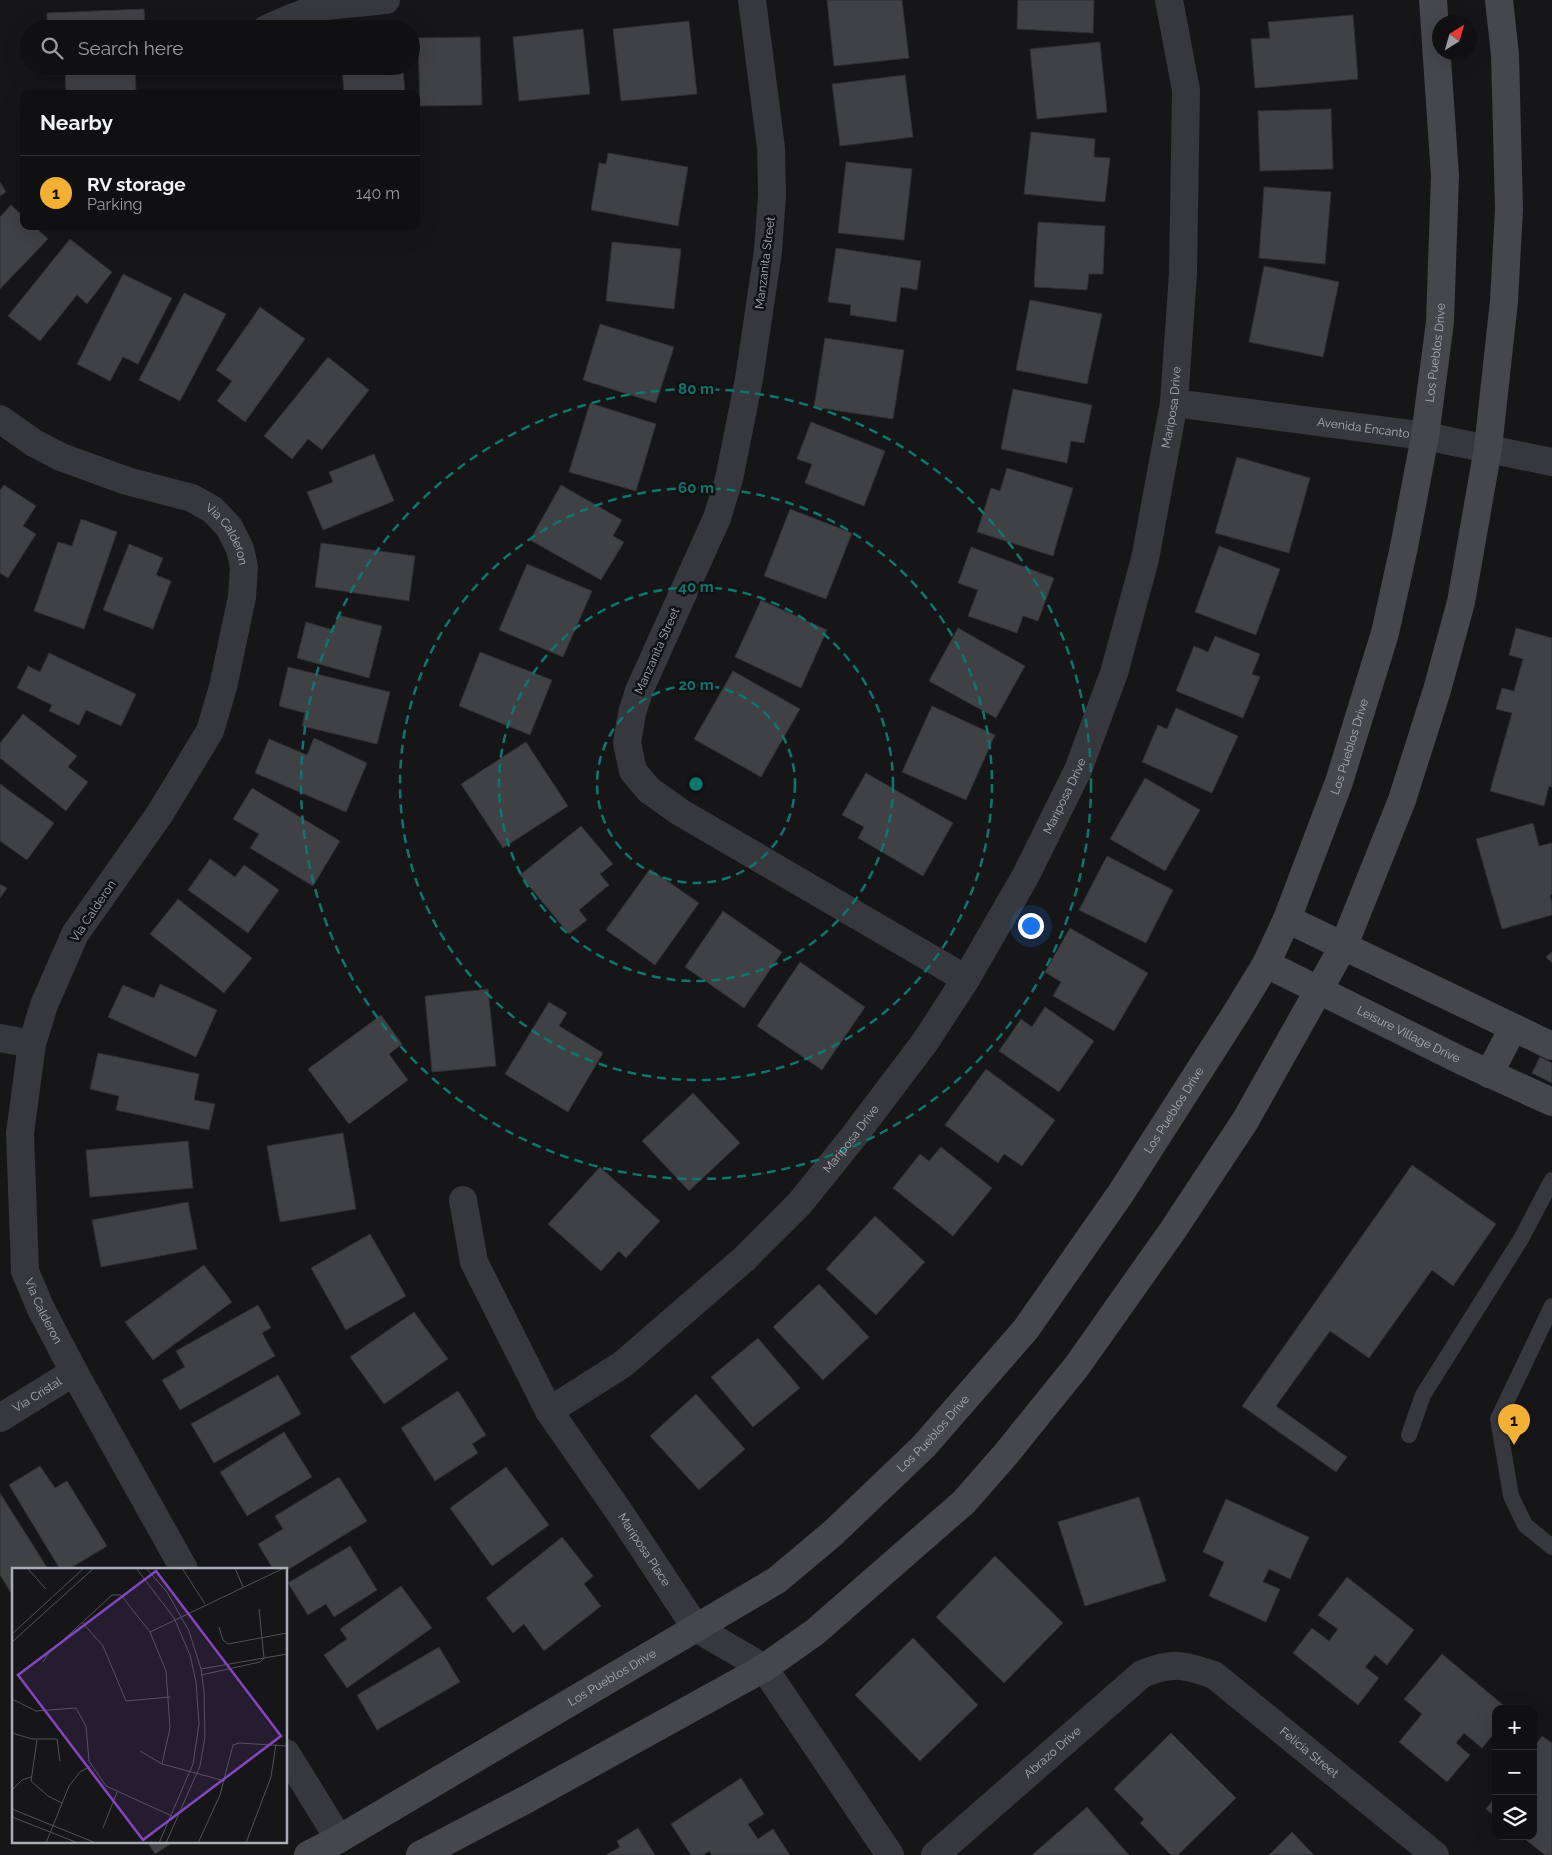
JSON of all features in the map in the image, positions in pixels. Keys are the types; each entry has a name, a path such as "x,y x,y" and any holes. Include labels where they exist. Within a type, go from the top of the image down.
{"street":[{"path":"286,20 325,6 386,0"},
{"name":"Manzanita Street","path":"752,0 771,148 772,195 768,251 749,379 729,479 716,518 639,691 632,713 627,743 633,771 649,790 680,812 966,979"},
{"name":"Mariposa Drive","path":"549,1410 623,1364 743,1260 800,1203 854,1136 925,1042 966,979 1025,877 1078,770 1114,673 1145,559 1174,403 1183,273 1186,90 1169,0"},
{"name":"Los Pueblos Drive","path":"308,1855 339,1839 777,1580 833,1533 924,1446 1026,1329 1121,1193 1266,964 1287,918 1339,782 1385,633 1404,547 1425,436 1440,322 1444,176 1433,0"},
{"path":"420,1855 535,1795 764,1668 815,1632 964,1502 1006,1454 1076,1366 1173,1230 1245,1122 1344,945 1402,800 1437,690 1461,602 1488,448 1504,301 1508,209 1505,55 1499,0"},
{"name":"Avenida Encanto","path":"1174,403 1425,436 1552,462"},
{"name":"Via Calderon","path":"0,419 34,443 61,457 127,481 192,498 213,510 229,527 240,549 244,567 242,596 223,687 210,731 159,815 75,934 44,1005 32,1044 20,1133 25,1271 40,1307 74,1372 183,1568"},
{"path":"1287,918 1552,1046"},
{"name":"Leisure Village Drive","path":"1266,964 1489,1074 1552,1102"},
{"path":"1489,1074 1513,1028"},
{"path":"0,1038 32,1044"},
{"name":"Mariposa Place","path":"463,1200 474,1262 549,1410 696,1628 764,1668 890,1855"},
{"name":"Via Cristal","path":"0,1418 74,1372"},
{"name":"Abrazo Drive","path":"935,1855 1142,1674 1163,1666 1178,1665"},
{"name":"Felicia Street","path":"1178,1665 1188,1666 1214,1675 1435,1855"},
{"path":"288,1755 339,1839"}],"lane":[{"path":"1409,1435 1423,1395 1521,1239 1552,1180"},
{"path":"1552,1306 1498,1420 1511,1496 1525,1525 1552,1547"}],"building":[{"path":"827,0 902,0 909,58 834,66"},
{"path":"1018,0 1094,0 1093,33 1017,29"},
{"path":"144,9 145,20 47,20 47,13"},
{"path":"1353,15 1358,79 1255,88 1251,39 1270,38 1268,22"},
{"path":"689,21 697,94 621,101 613,29"},
{"path":"583,29 590,94 519,101 513,37"},
{"path":"480,37 482,105 420,106 420,38"},
{"path":"1100,42 1107,112 1037,119 1030,49"},
{"path":"65,75 135,75 136,90 66,90"},
{"path":"343,75 404,75 405,90 344,90"},
{"path":"905,75 913,137 840,146 832,84"},
{"path":"1331,109 1333,169 1260,171 1258,111"},
{"path":"1031,132 1095,139 1094,157 1110,158 1105,202 1024,194"},
{"path":"608,153 688,167 678,226 591,210 599,163 606,164"},
{"path":"846,162 912,169 904,240 838,233"},
{"path":"0,182 6,192 0,196"},
{"path":"1264,187 1331,192 1325,264 1259,258"},
{"path":"11,205 20,213 20,230 38,230 48,239 0,289 0,217"},
{"path":"1038,222 1105,226 1103,274 1089,274 1087,290 1034,287"},
{"path":"70,239 112,272 87,304 77,295 40,341 8,316"},
{"path":"612,242 681,249 674,309 606,301"},
{"path":"836,248 921,261 917,290 901,287 896,322 850,315 851,305 828,302"},
{"path":"1264,266 1339,282 1323,357 1249,342"},
{"path":"123,274 172,298 138,364 123,357 110,381 77,364"},
{"path":"184,293 226,314 180,401 139,380"},
{"path":"1030,300 1102,314 1087,384 1016,370"},
{"path":"260,307 305,339 245,422 217,401 232,381 216,370"},
{"path":"600,324 674,347 656,403 583,380"},
{"path":"825,338 904,350 893,419 814,407"},
{"path":"328,357 369,390 322,450 308,439 292,459 264,436"},
{"path":"1013,389 1092,405 1084,443 1071,441 1067,463 1001,449"},
{"path":"590,403 656,424 636,491 569,472"},
{"path":"811,422 885,451 864,506 805,483 812,464 797,459"},
{"path":"374,454 394,501 323,530 307,492 333,482 329,472"},
{"path":"1237,457 1310,478 1289,553 1215,533"},
{"path":"1007,468 1073,488 1053,556 977,532 991,488 1000,491"},
{"path":"4,485 36,506 23,526 36,534 8,578 0,573 0,490"},
{"path":"561,485 622,520 613,536 624,542 601,580 530,540"},
{"path":"790,509 852,533 826,599 764,576"},
{"path":"81,519 117,532 84,629 34,611 58,542 72,546"},
{"path":"321,543 415,556 409,601 315,587"},
{"path":"129,544 163,558 156,575 171,581 153,629 103,610"},
{"path":"1219,546 1280,569 1256,635 1195,612"},
{"path":"971,547 1054,578 1038,621 1023,616 1017,633 968,616 978,590 958,583"},
{"path":"527,564 592,591 563,657 499,630"},
{"path":"761,600 827,630 801,688 735,657"},
{"path":"338,615 382,626 369,678 297,658 306,622 333,630"},
{"path":"958,628 1025,666 996,718 929,681"},
{"path":"1516,628 1552,638 1552,787 1549,786 1544,806 1490,791 1512,713 1496,709 1502,688 1514,691 1523,659 1509,655"},
{"path":"1215,636 1260,654 1252,674 1260,677 1243,718 1176,691 1194,646 1208,652"},
{"path":"480,652 552,680 530,735 459,706"},
{"path":"49,653 136,694 121,726 86,710 79,725 49,711 52,705 17,688 28,666 40,672"},
{"path":"288,667 390,692 377,744 302,726 305,713 279,706"},
{"path":"733,671 800,709 761,777 694,739"},
{"path":"932,706 995,735 966,800 902,772"},
{"path":"1176,708 1238,736 1212,793 1142,762 1158,725 1167,729"},
{"path":"23,714 77,756 68,767 88,782 66,811 0,758 0,743"},
{"path":"314,738 367,763 346,812 255,773 269,739 307,755"},
{"path":"526,742 568,806 503,848 461,784"},
{"path":"866,773 953,823 923,876 858,838 864,827 842,815"},
{"path":"1145,778 1200,810 1165,871 1110,839"},
{"path":"0,784 54,823 27,860 0,841"},
{"path":"252,788 340,841 313,886 250,848 259,834 233,819"},
{"path":"1533,823 1539,846 1552,843 1552,894 1550,895 1552,915 1502,929 1476,839"},
{"path":"581,826 613,864 600,874 609,885 579,910 587,920 569,934 520,875"},
{"path":"1107,856 1173,890 1146,943 1079,910"},
{"path":"210,859 235,877 244,865 279,890 248,933 188,890"},
{"path":"650,869 699,903 655,965 606,930"},
{"path":"0,884 7,888 0,898"},
{"path":"178,899 252,958 224,993 150,934"},
{"path":"723,911 782,952 744,1008 685,967"},
{"path":"1070,928 1148,973 1114,1031 1053,996 1061,982 1045,972"},
{"path":"1552,952 1552,963 1546,957"},
{"path":"800,962 865,1007 822,1070 757,1026"},
{"path":"160,984 217,1010 196,1057 108,1017 123,985 154,998"},
{"path":"488,989 496,1066 432,1072 425,996"},
{"path":"549,1002 567,1013 559,1026 603,1053 568,1112 505,1074"},
{"path":"1045,1007 1094,1041 1059,1092 999,1051 1021,1019 1032,1027"},
{"path":"381,1015 402,1044 389,1054 408,1080 349,1124 308,1069"},
{"path":"98,1053 199,1074 194,1100 215,1104 209,1130 116,1110 119,1096 90,1089"},
{"path":"1540,1057 1552,1063 1552,1083 1532,1073"},
{"path":"986,1069 1055,1120 1022,1166 1004,1154 998,1163 945,1125"},
{"path":"693,1093 740,1143 689,1191 642,1141"},
{"path":"343,1133 356,1209 280,1222 267,1146"},
{"path":"188,1141 193,1188 90,1197 86,1150"},
{"path":"941,1147 992,1188 953,1236 893,1188 920,1154 929,1161"},
{"path":"1412,1165 1496,1224 1453,1286 1432,1270 1369,1358 1330,1331 1276,1406 1347,1457 1336,1472 1242,1406"},
{"path":"600,1167 660,1221 626,1258 619,1251 601,1271 548,1224"},
{"path":"188,1202 197,1249 101,1267 92,1220"},
{"path":"875,1216 925,1262 876,1315 826,1269"},
{"path":"370,1234 406,1296 346,1330 311,1268"},
{"path":"204,1265 232,1302 153,1360 125,1322"},
{"path":"819,1284 869,1337 823,1380 773,1327"},
{"path":"258,1305 271,1328 262,1333 275,1356 180,1410 162,1380 185,1367 176,1351"},
{"path":"414,1312 448,1359 384,1404 350,1357"},
{"path":"758,1338 800,1388 753,1427 711,1377"},
{"path":"278,1375 301,1414 214,1463 191,1424"},
{"path":"458,1391 486,1435 472,1444 478,1453 435,1481 401,1428"},
{"path":"696,1394 745,1449 699,1490 650,1436"},
{"path":"284,1432 312,1477 247,1516 220,1472"},
{"path":"40,1466 55,1488 67,1481 107,1546 71,1568 59,1568 9,1485"},
{"path":"506,1467 549,1525 492,1566 450,1508"},
{"path":"339,1477 367,1521 288,1570 288,1568 272,1568 258,1544 283,1529 275,1516"},
{"path":"0,1493 47,1568 12,1568 12,1594 0,1575"},
{"path":"1139,1497 1166,1581 1085,1606 1058,1522"},
{"path":"1226,1499 1309,1537 1290,1579 1269,1569 1263,1582 1280,1589 1266,1622 1209,1596 1224,1562 1203,1552"},
{"path":"562,1537 593,1576 584,1584 601,1606 544,1651 524,1624 513,1633 486,1598"},
{"path":"350,1546 377,1590 334,1617 326,1604 308,1615 288,1583"},
{"path":"995,1556 1063,1623 1004,1683 936,1617"},
{"path":"1347,1577 1414,1630 1387,1665 1375,1655 1365,1667 1379,1678 1358,1705 1293,1653 1312,1628 1329,1641 1338,1629 1318,1615"},
{"path":"401,1586 432,1628 347,1688 324,1655 347,1639 340,1629"},
{"path":"913,1638 978,1705 920,1761 855,1695"},
{"path":"439,1647 460,1682 377,1730 357,1695"},
{"path":"1442,1654 1503,1705 1492,1705 1492,1736 1482,1748 1464,1733 1456,1743 1470,1755 1447,1782 1399,1742 1422,1714 1404,1699"},
{"path":"1171,1733 1236,1798 1178,1855 1171,1855 1140,1823 1144,1819 1114,1789"},
{"path":"1542,1736 1552,1743 1552,1855 1545,1855 1526,1840 1537,1840 1537,1743"},
{"path":"741,1778 764,1814 748,1824 758,1839 773,1829 790,1855 712,1855 709,1851 703,1855 691,1855 671,1824"},
{"path":"1492,1801 1492,1814 1486,1809"},
{"path":"1087,1807 1129,1855 1032,1855"},
{"path":"638,1828 655,1855 606,1855 620,1847 617,1841"},
{"path":"1292,1832 1314,1855 1269,1855"},
{"path":"148,1842 173,1842 155,1854"}],"place":[{"name":"RV storage","path":"1514,1445"}]}
